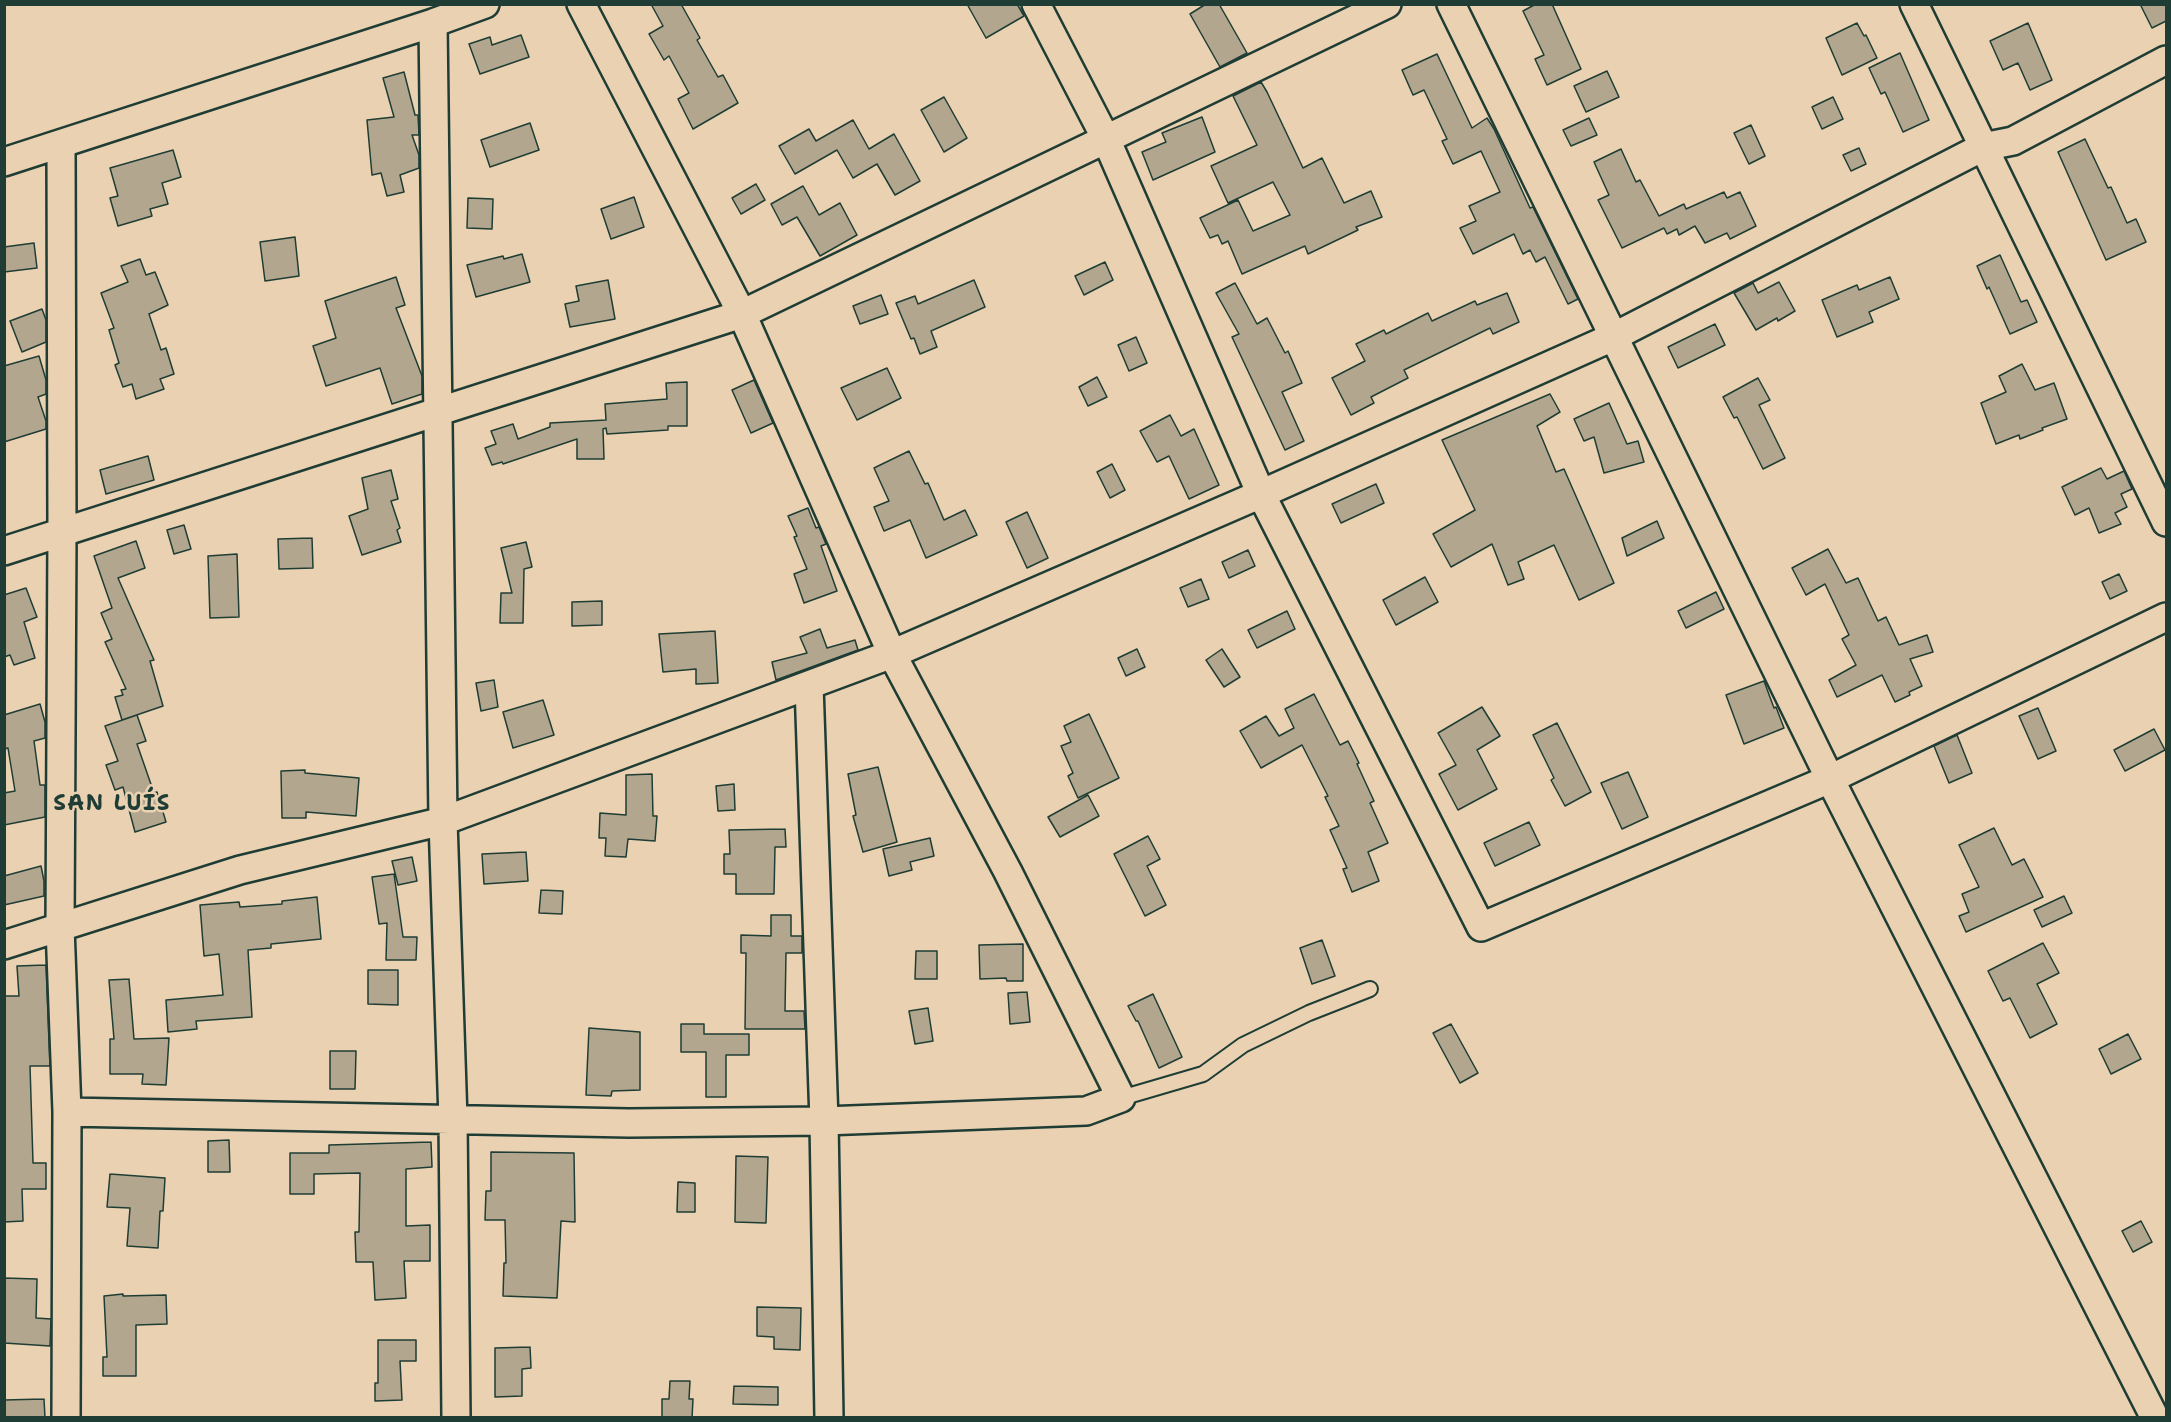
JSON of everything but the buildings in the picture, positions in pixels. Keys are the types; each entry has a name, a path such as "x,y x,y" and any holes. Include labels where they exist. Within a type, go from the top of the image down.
{"street":[{"path":"4,162 433,23 484,4"},
{"path":"67,1112 629,1123 824,1121 1086,1111 1121,1098 1008,872 892,654 742,314 581,4"},
{"path":"1036,4 1106,139 1261,494 1481,927 1830,779 2166,617"},
{"path":"4,551 742,314 1387,4"},
{"path":"1451,4 1830,779 2155,1418"},
{"path":"1914,4 2166,522"},
{"path":"433,23 443,821 453,1119 456,1418"},
{"path":"4,945 240,870 443,821 892,654 1261,494 1613,337 1983,147 2013,141 2166,60"},
{"path":"61,145 60,927 67,1112 66,1418"},
{"path":"808,685 824,1121 829,1418"}],"lane":[{"path":"1121,1098 1203,1074 1243,1046 1309,1013 1370,989"}],"district":[{"name":"SAN LUÍS","path":"112,804"}]}
